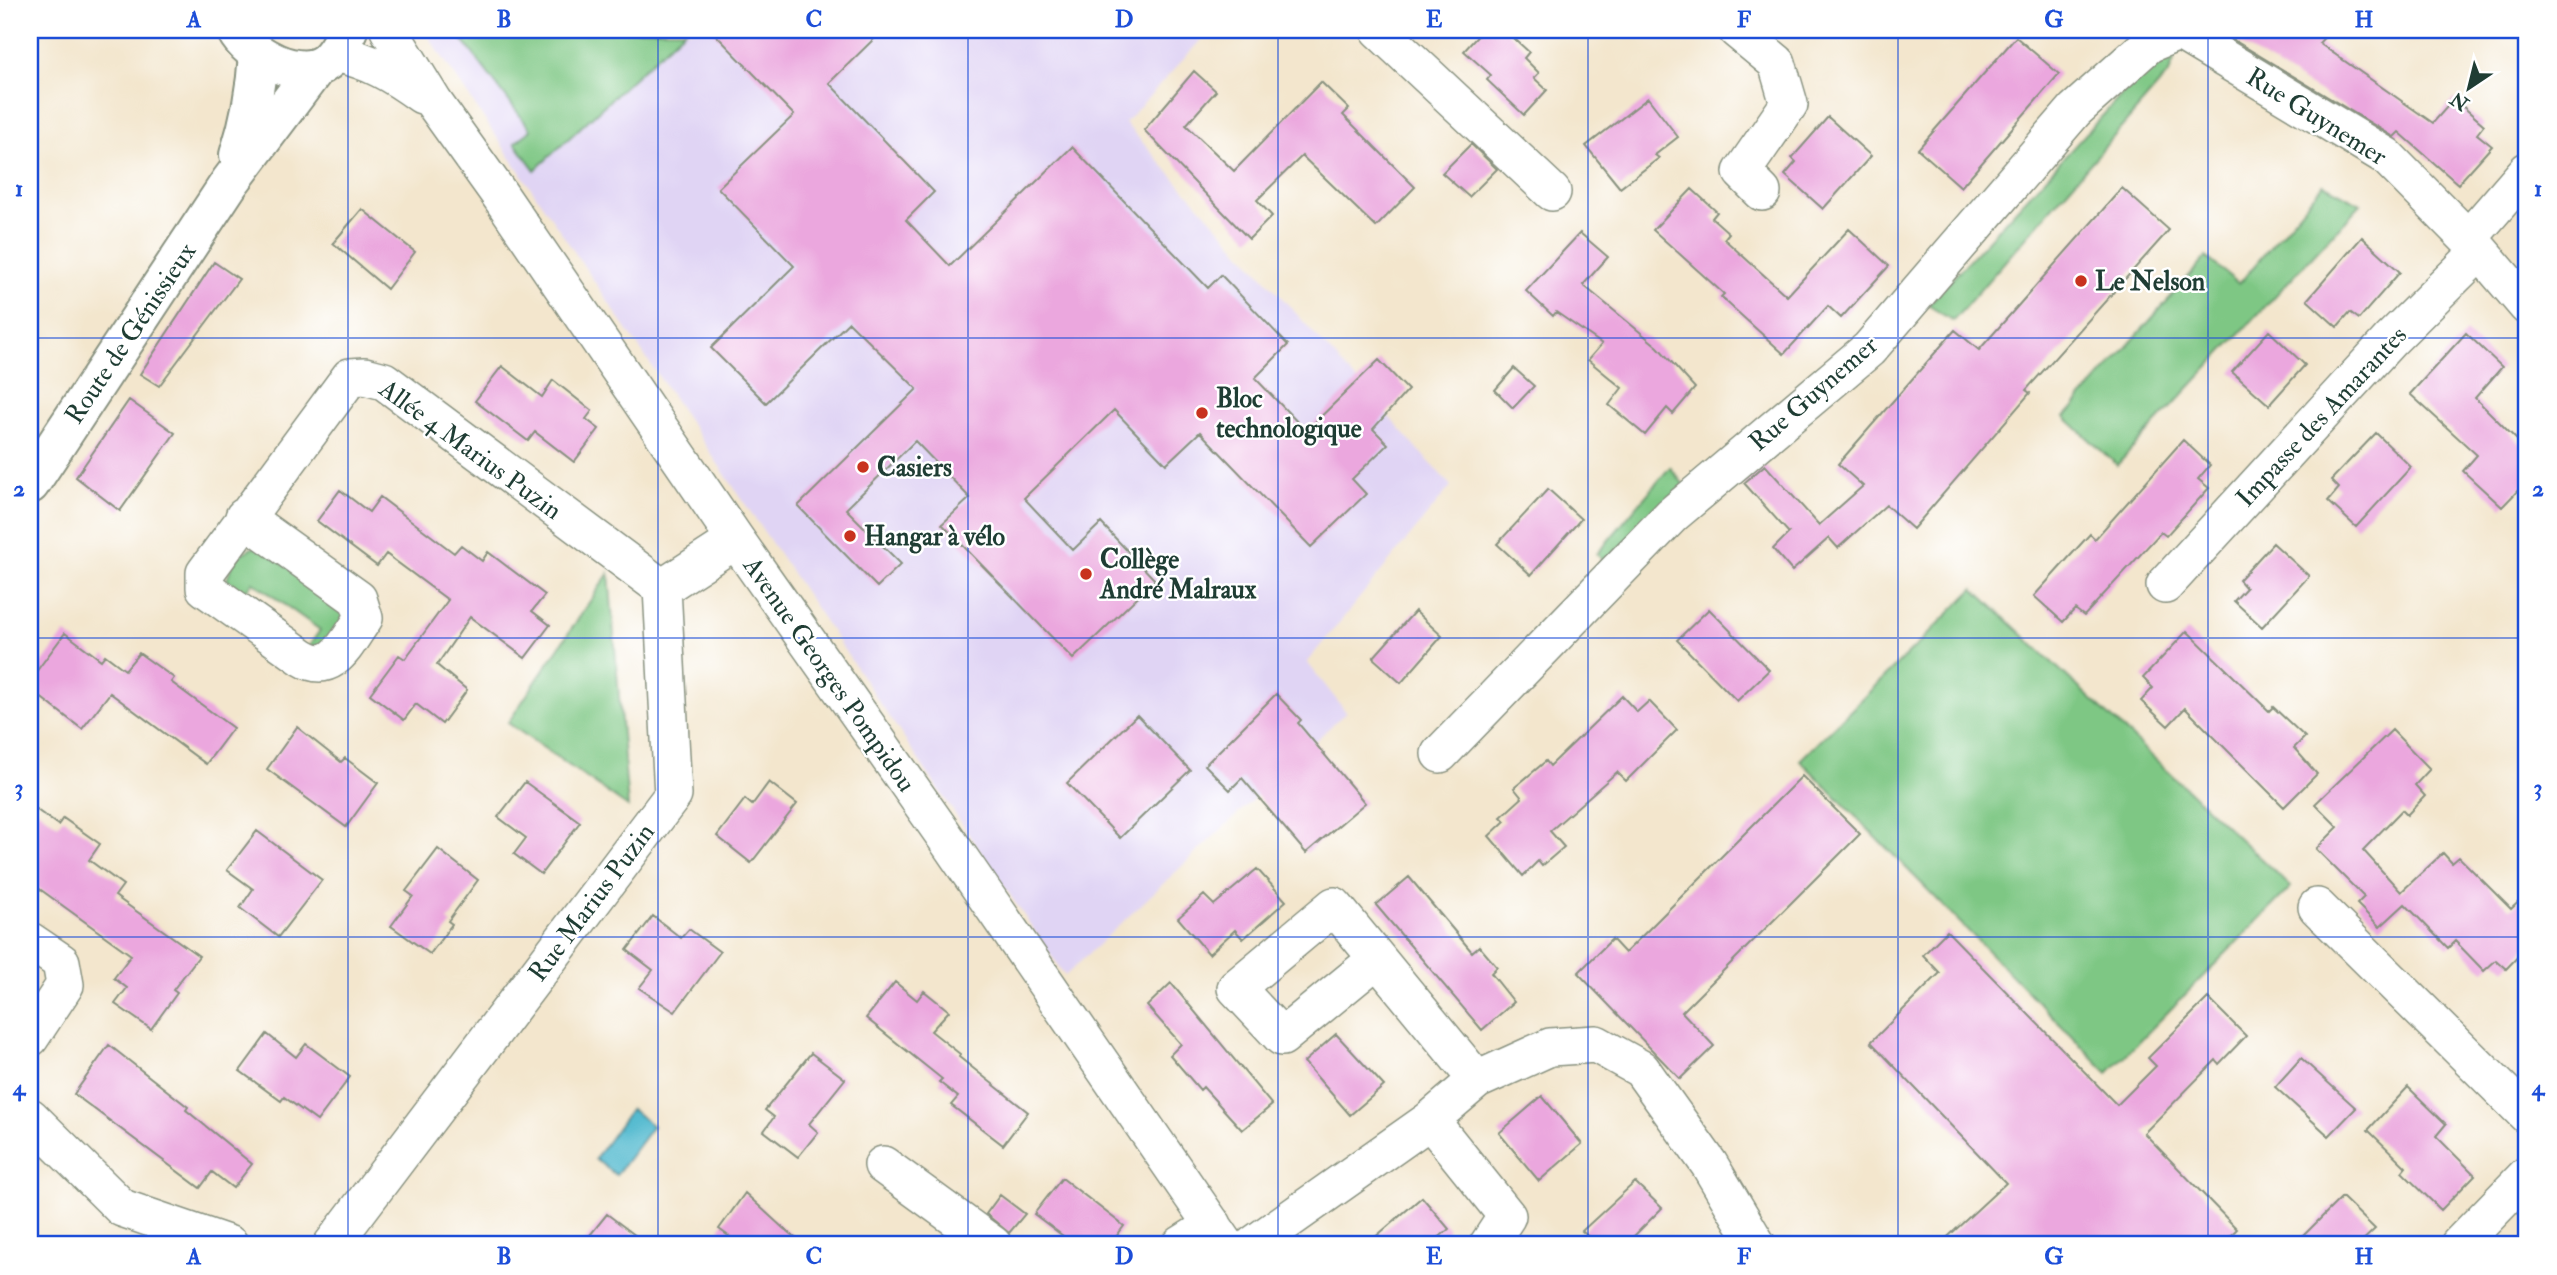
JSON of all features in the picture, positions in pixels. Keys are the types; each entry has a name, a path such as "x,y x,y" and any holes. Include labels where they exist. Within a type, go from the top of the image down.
{"main road":[{"name":"Route de Génissieux","path":"247,42 282,66 333,50"},
{"name":"Route de Génissieux","path":"230,182 251,118 257,86 247,42"},
{"name":"Route de Génissieux","path":"30,484 230,182 333,50"}],"street":[{"name":"Avenue Georges Pompidou","path":"389,30 434,103 1220,1235"},
{"path":"1379,30 1552,192"},
{"path":"1737,30 1777,63 1789,104 1742,172 1762,192"},
{"name":"Rue Guynemer","path":"1440,754 1672,514 1869,349 2075,110 2149,44 2180,31 2386,156 2474,245 2527,306"},
{"name":"Avenue Georges Pompidou","path":"333,50 390,72 434,103"},
{"name":"Impasse des Amarantes","path":"2165,584 2474,245 2527,171"},
{"name":"Allée 4 Marius Puzin","path":"244,517 350,377 365,376 384,381 662,588"},
{"path":"662,588 736,540"},
{"name":"Rue Marius Puzin","path":"332,1245 673,795 662,588"},
{"path":"2317,907 2527,1115"},
{"path":"30,941 61,962 65,985 30,1038"},
{"path":"1377,959 1477,1080"},
{"path":"1253,1245 1430,1120 1477,1080 1549,1047 1596,1044 1641,1069 1709,1164 1757,1245"},
{"path":"30,1117 122,1208 230,1245"},
{"path":"1430,1120 1507,1216 1488,1245"},
{"path":"883,1166 993,1245"},
{"path":"2459,1245 2527,1175"},
{"path":"1181,1245 1220,1235"}],"shaded area":[{"name":"Collège André Malraux","path":"424,30 1210,30 1125,123 1451,486 1307,662 1346,712 1065,976"}],"green space":[{"path":"455,30 685,30 535,170 515,143 531,130"},
{"path":"2162,51 2174,60 2169,73 1953,321 1928,305"},
{"path":"2323,184 2361,204 2117,465 2065,417 2206,257 2239,284"},
{"path":"1670,467 1684,485 1605,562 1597,554"},
{"path":"257,546 338,602 346,616 327,650 309,646 320,630 253,582 243,595 227,580 236,558"},
{"path":"609,573 628,807 508,723"},
{"path":"1974,589 2291,887 2108,1073 1800,760"}],"water":[{"path":"631,1109 653,1126 616,1175 595,1159"}],"building":[{"path":"711,30 883,30 829,83 934,192 906,220 950,266 1072,147 1208,288 1221,275 1288,345 1255,378 1306,431 1379,360 1408,390 1373,429 1388,444 1352,479 1366,494 1311,547 1200,432 1166,464 1114,410 1024,498 1073,550 1101,523 1155,580 1073,659 942,524 970,498 915,441 846,509 901,564 877,587 798,506 917,389 849,322 766,403 711,348 794,266 718,188 794,115"},
{"path":"1483,30 1505,30 1529,52 1524,58 1539,73 1534,78 1547,90 1524,115 1487,80 1491,75 1464,51"},
{"path":"2217,30 2331,30 2319,43 2433,123 2454,99 2484,125 2477,134 2492,146 2458,184 2399,132 2394,137"},
{"path":"2016,37 2059,74 1961,187 1918,149"},
{"path":"1194,71 1216,91 1186,125 1234,171 1321,82 1349,109 1343,115 1415,187 1376,227 1302,156 1257,200 1272,216 1249,239 1144,130"},
{"path":"1648,98 1678,137 1655,155 1659,158 1620,188 1586,146"},
{"path":"1828,117 1871,156 1823,209 1785,175 1796,162 1792,158"},
{"path":"1471,144 1497,169 1469,197 1442,173"},
{"path":"2122,188 2169,230 2026,390 2030,393 1913,529 1886,505 1838,548 1829,538 1792,571 1773,549 1789,533 1744,483 1765,465 1819,525 1863,486 1838,464 1955,330 1979,350"},
{"path":"1692,189 1717,212 1712,218 1729,233 1724,239 1787,296 1849,229 1889,266 1841,318 1828,306 1784,354 1721,297 1724,294 1653,230"},
{"path":"362,209 415,252 387,289 333,243"},
{"path":"1580,233 1608,257 1583,285 1658,347 1695,388 1673,414 1667,408 1645,435 1609,405 1622,388 1588,360 1602,344 1556,312 1553,316 1526,291"},
{"path":"2362,237 2400,272 2359,319 2350,312 2337,327 2307,300"},
{"path":"214,262 239,279 159,386 140,374"},
{"path":"2269,331 2305,365 2269,405 2232,372"},
{"path":"2466,333 2502,367 2475,398 2527,450 2527,481 2502,507 2463,471 2477,455 2410,394"},
{"path":"502,366 542,397 553,380 592,411 586,419 599,429 574,462 535,432 528,441 475,401"},
{"path":"1514,368 1534,386 1513,408 1495,390"},
{"path":"129,400 175,433 120,511 76,477"},
{"path":"2376,433 2411,467 2356,527 2328,501 2339,488 2331,480"},
{"path":"2183,440 2210,465 2198,479 2209,488 2166,536 2161,532 2084,616 2075,609 2063,622 2034,596 2090,534 2095,539"},
{"path":"1548,489 1581,519 1531,575 1497,544"},
{"path":"340,490 369,512 380,497 454,553 461,545 482,561 488,552 545,595 532,611 550,625 525,658 470,617 437,665 467,690 442,724 416,704 404,720 370,694 399,655 405,659 448,600 386,554 377,566 317,521"},
{"path":"2273,543 2309,576 2262,627 2234,601 2246,588 2239,580"},
{"path":"1709,609 1769,670 1737,701 1677,640"},
{"path":"1415,611 1442,636 1401,683 1373,658"},
{"path":"2187,631 2269,711 2273,707 2305,737 2294,748 2317,774 2284,807 2185,708 2168,726 2141,701 2153,688 2143,678"},
{"path":"65,633 101,660 105,655 125,670 139,653 174,678 171,682 233,728 206,764 110,693 82,729 30,689 30,680"},
{"path":"1276,694 1301,720 1298,723 1365,803 1306,853 1242,778 1230,790 1205,765"},
{"path":"1622,696 1637,712 1649,701 1677,730 1626,781 1617,772 1550,831 1564,847 1542,866 1538,861 1523,876 1489,836 1505,821 1501,817 1522,798 1514,788 1546,761 1550,766"},
{"path":"1137,715 1190,770 1120,838 1067,783"},
{"path":"297,727 341,762 345,758 378,783 346,827 267,769"},
{"path":"2392,730 2430,769 2415,785 2425,796 2407,815 2402,810 2363,850 2401,892 2443,853 2452,863 2459,857 2511,909 2527,894 2527,947 2506,969 2496,960 2484,971 2455,941 2448,948 2405,904 2380,927 2357,904 2364,897 2316,849 2338,827 2315,804"},
{"path":"1802,776 1860,834 1682,1012 1714,1046 1680,1079 1578,973 1612,939 1625,953"},
{"path":"525,782 580,822 541,874 514,854 526,838 498,817"},
{"path":"769,782 797,804 751,863 717,836 745,799 752,805"},
{"path":"30,805 58,825 63,818 100,844 89,860 123,885 115,896 199,956 173,990 177,993 151,1029 115,1004 127,988 114,978 131,955 30,882"},
{"path":"257,831 322,880 278,937 240,908 253,889 227,870"},
{"path":"438,849 478,880 448,921 452,924 430,954 391,926 413,896 406,891"},
{"path":"1257,869 1286,901 1243,939 1235,930 1209,954 1178,918 1204,895 1214,905"},
{"path":"1409,877 1472,952 1479,946 1497,967 1491,973 1514,1002 1482,1030 1376,905"},
{"path":"653,916 681,938 689,929 720,952 675,1012 639,988 653,970 627,950"},
{"path":"1947,931 2117,1105 2156,1066 2148,1058 2208,998 2246,1036 2219,1064 2216,1060 2144,1133 2237,1229 2221,1245 1939,1245 2006,1183 1871,1042 1940,973 1923,955"},
{"path":"895,982 917,1000 924,991 949,1011 931,1031 1028,1112 1003,1145 951,1105 958,1097 939,1082 942,1079 866,1018"},
{"path":"1171,983 1272,1105 1242,1130 1203,1087 1200,1090 1170,1055 1181,1044 1147,1006"},
{"path":"267,1034 296,1057 306,1044 350,1077 317,1121 284,1097 281,1101 240,1071"},
{"path":"1336,1034 1384,1086 1350,1115 1304,1062"},
{"path":"109,1045 188,1107 186,1110 252,1164 233,1188 212,1172 200,1188 74,1094"},
{"path":"811,1053 845,1079 809,1124 818,1132 798,1157 764,1131 774,1117 765,1110"},
{"path":"2301,1058 2356,1108 2329,1136 2275,1087"},
{"path":"2408,1087 2446,1124 2436,1136 2475,1175 2441,1210 2402,1172 2406,1167 2368,1130"},
{"path":"1542,1096 1582,1144 1539,1181 1499,1133"},
{"path":"1062,1178 1124,1226 1110,1245 1075,1245 1034,1214"},
{"path":"1635,1182 1662,1208 1625,1245 1597,1245 1582,1231"},
{"path":"745,1193 804,1245 741,1245 719,1229"},
{"path":"1000,1195 1025,1214 1009,1233 986,1214"},
{"path":"1422,1197 1449,1229 1430,1245 1366,1245"},
{"path":"2342,1197 2375,1229 2358,1245 2294,1245"},
{"path":"607,1214 648,1245 582,1245"}],"place":[{"name":"Le Nelson","path":"2081,281"},
{"name":"Bloc technologique","path":"1202,413"},
{"name":"Casiers","path":"863,467"},
{"name":"Hangar à vélo","path":"850,536"},
{"name":"Collège André Malraux","path":"1086,574"}]}
